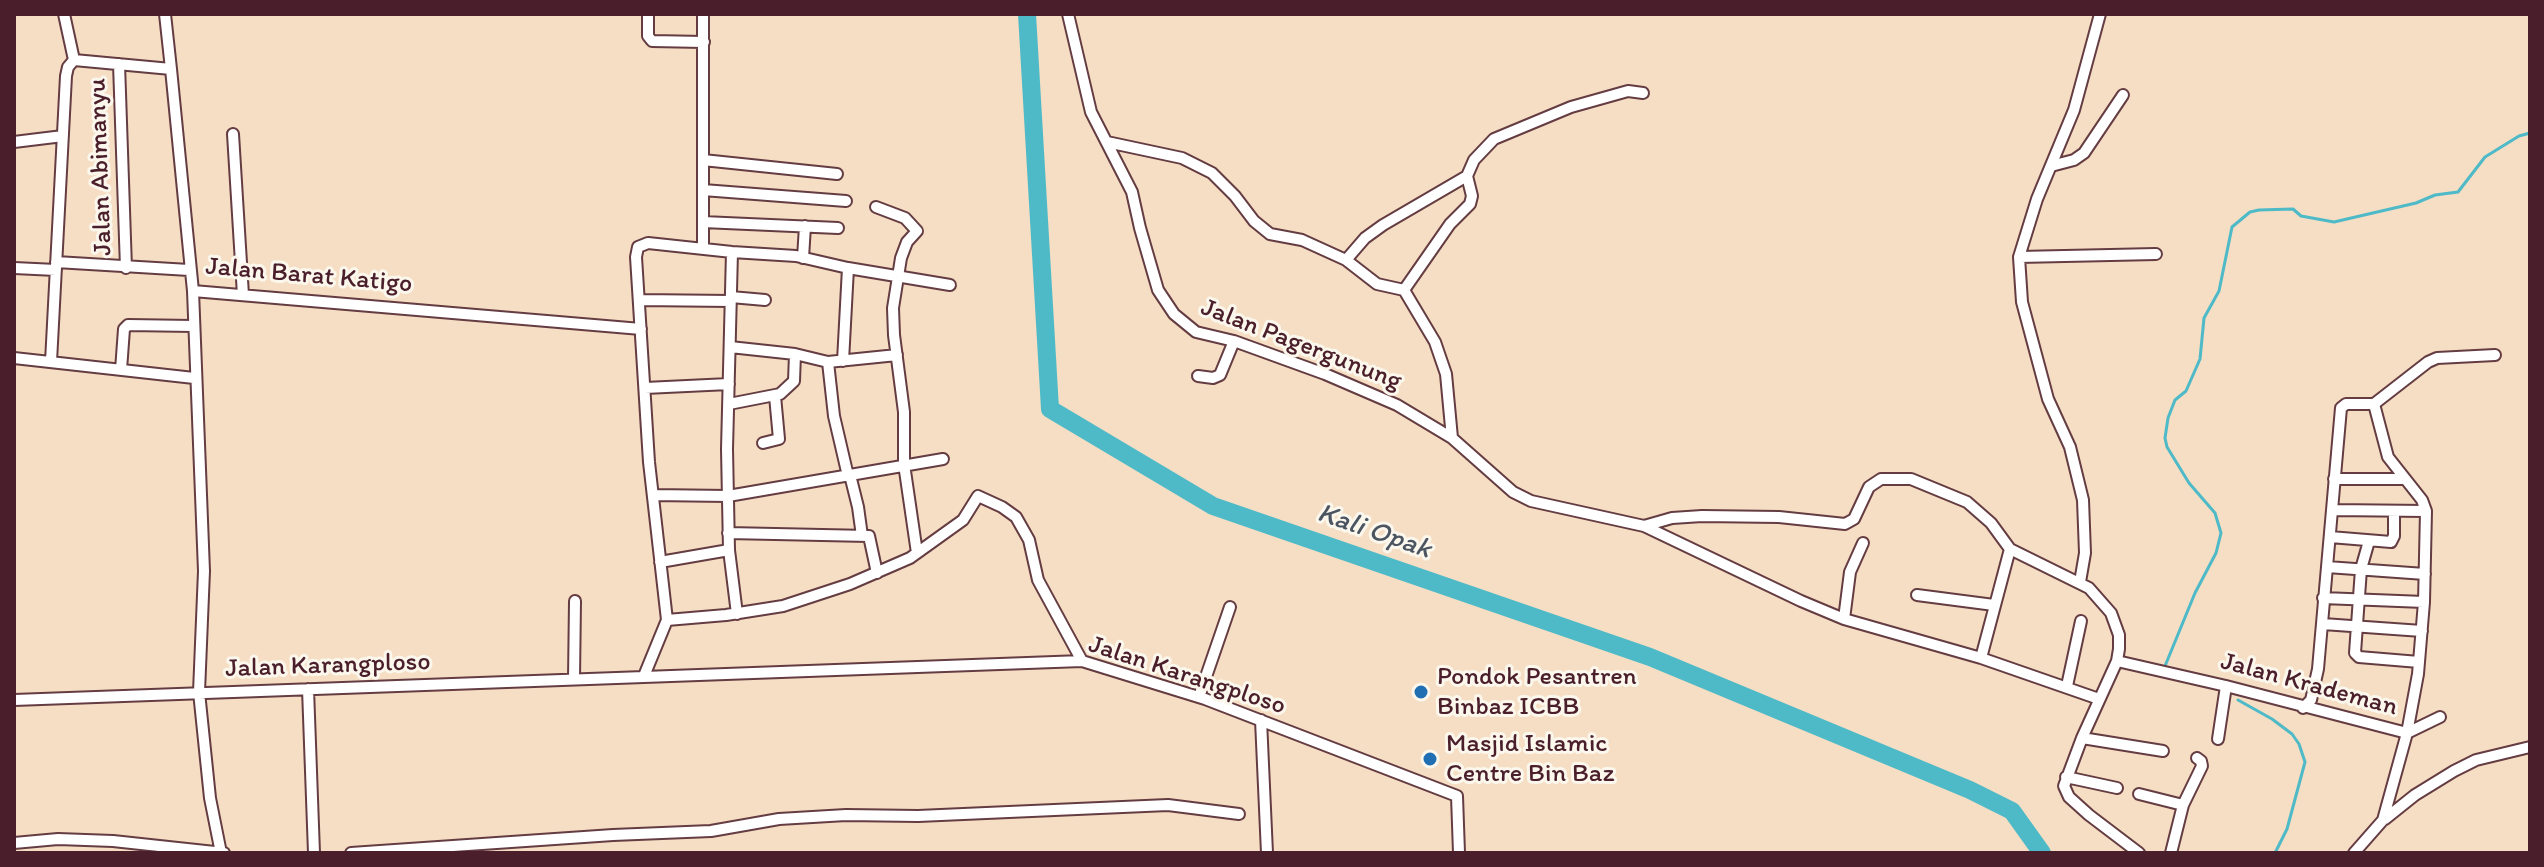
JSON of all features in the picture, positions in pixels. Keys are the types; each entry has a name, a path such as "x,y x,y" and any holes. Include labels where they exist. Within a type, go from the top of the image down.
{"street":[{"path":"64,14 74,60"},
{"name":"Jalan Barat Katigo","path":"165,14 193,291 641,329"},
{"path":"648,14 649,40 704,42"},
{"path":"703,14 703,248"},
{"name":"Jalan Pagergunung","path":"1068,14 1091,112 1132,192 1158,290 1174,314 1196,332 1234,341 1325,374 1397,405 1452,438 1522,497 1644,526 1672,518 1702,516 1779,517 1845,524 1857,515 1869,487 1881,479 1896,477 1911,479 1967,502 1991,523 2010,549 2080,582 2099,598 2111,613 2119,635 2117,661 2066,777"},
{"path":"2080,582 2085,553 2083,500 2070,447 2048,399 2022,302 2019,257 2074,110 2100,14"},
{"path":"74,60 171,69"},
{"path":"51,362 66,76 74,60"},
{"name":"Jalan Abimanyu","path":"119,64 127,219 126,268"},
{"path":"1346,260 1365,238 1383,225 1467,176 1474,160 1494,139 1571,107 1628,91 1643,93"},
{"path":"2051,166 2074,160 2084,153 2123,95"},
{"path":"233,134 243,295"},
{"path":"14,142 63,136"},
{"path":"1107,142 1182,158 1218,179 1254,221 1270,234 1302,240 1346,260 1377,284 1404,290 1435,342 1446,374 1452,438"},
{"path":"703,160 837,174"},
{"path":"1404,290 1450,224 1470,204 1472,196 1467,176"},
{"path":"703,190 846,201"},
{"path":"876,207 905,218 917,231 907,242 897,276 893,308 904,412 904,464 917,553"},
{"path":"703,222 838,228"},
{"path":"803,258 805,226"},
{"path":"644,676 667,620 653,495 636,257 638,247 648,243 803,258 950,285"},
{"path":"732,252 728,533 737,614"},
{"path":"2019,257 2156,254"},
{"path":"14,268 56,266 189,270"},
{"path":"843,361 848,268"},
{"path":"14,843 58,839 97,847 222,853 210,798 199,692 204,571 194,378 193,291"},
{"path":"639,300 765,300"},
{"path":"121,370 124,329 128,325 193,326"},
{"path":"1198,376 1213,378 1220,375 1234,341"},
{"path":"730,347 795,354 828,362 897,355"},
{"path":"729,404 775,396 794,381 795,354"},
{"path":"2303,708 2311,700 2318,669 2341,408 2346,404 2374,404 2432,360 2495,355"},
{"path":"14,358 194,378"},
{"path":"828,362 834,416 858,507 862,536"},
{"path":"645,388 729,384"},
{"path":"763,443 779,439 775,396"},
{"path":"2374,404 2386,452 2422,500 2426,511 2422,631 2407,733"},
{"path":"653,495 728,496 943,459"},
{"path":"2334,479 2405,479"},
{"path":"667,620 737,614 783,606 877,573 917,553 963,520 978,496 1016,517 1029,540 1038,580 1082,661"},
{"path":"2332,510 2426,511"},
{"path":"2330,537 2387,543 2393,540 2394,511"},
{"path":"1644,526 1844,619 1981,658 2099,699"},
{"path":"728,533 869,536 877,573"},
{"path":"2369,541 2361,569 2355,653 2359,657 2419,662"},
{"path":"1844,619 1850,572 1863,543"},
{"path":"1981,658 2010,549"},
{"path":"660,562 729,550"},
{"path":"2327,567 2425,574"},
{"path":"1917,595 1994,605"},
{"path":"2323,598 2424,602"},
{"path":"574,679 575,601"},
{"path":"1199,697 1230,607"},
{"path":"2067,686 2081,621"},
{"path":"2323,624 2422,631"},
{"name":"Jalan Karangploso","path":"14,700 1082,661 1199,697 1457,796 1459,853"},
{"name":"Jalan Krademan","path":"2117,661 2407,733 2383,820 2354,853"},
{"path":"2218,739 2226,686"},
{"path":"308,689 314,853"},
{"path":"2407,733 2440,717"},
{"path":"1261,720 1267,853"},
{"path":"2082,738 2163,751"},
{"path":"2383,820 2415,795 2476,760 2530,747"},
{"path":"2171,853 2183,805 2202,766 2197,758"},
{"path":"2117,788 2066,777 2064,786 2069,797 2139,853"},
{"path":"2139,794 2183,805"},
{"path":"351,853 711,831 779,819 846,815 918,816 1168,805 1239,814"}],"waterway":[{"name":"Kali Opak","path":"1027,14 1050,409 1213,506 1650,657 1970,790 2012,811 2042,853"},
{"path":"2165,666 2195,593 2216,553 2221,533 2215,513 2189,483 2167,447 2165,438 2175,400 2186,391 2200,359 2204,318 2219,291 2232,227 2250,212 2259,210 2293,209 2301,216 2334,222 2416,203 2435,195 2458,192 2485,157 2519,136 2530,133"},
{"path":"2238,700 2292,734 2305,762 2287,829 2275,853"}],"place":[{"name":"Pondok Pesantren Binbaz ICBB","path":"1421,692"},
{"name":"Masjid Islamic Centre Bin Baz","path":"1430,759"}]}
